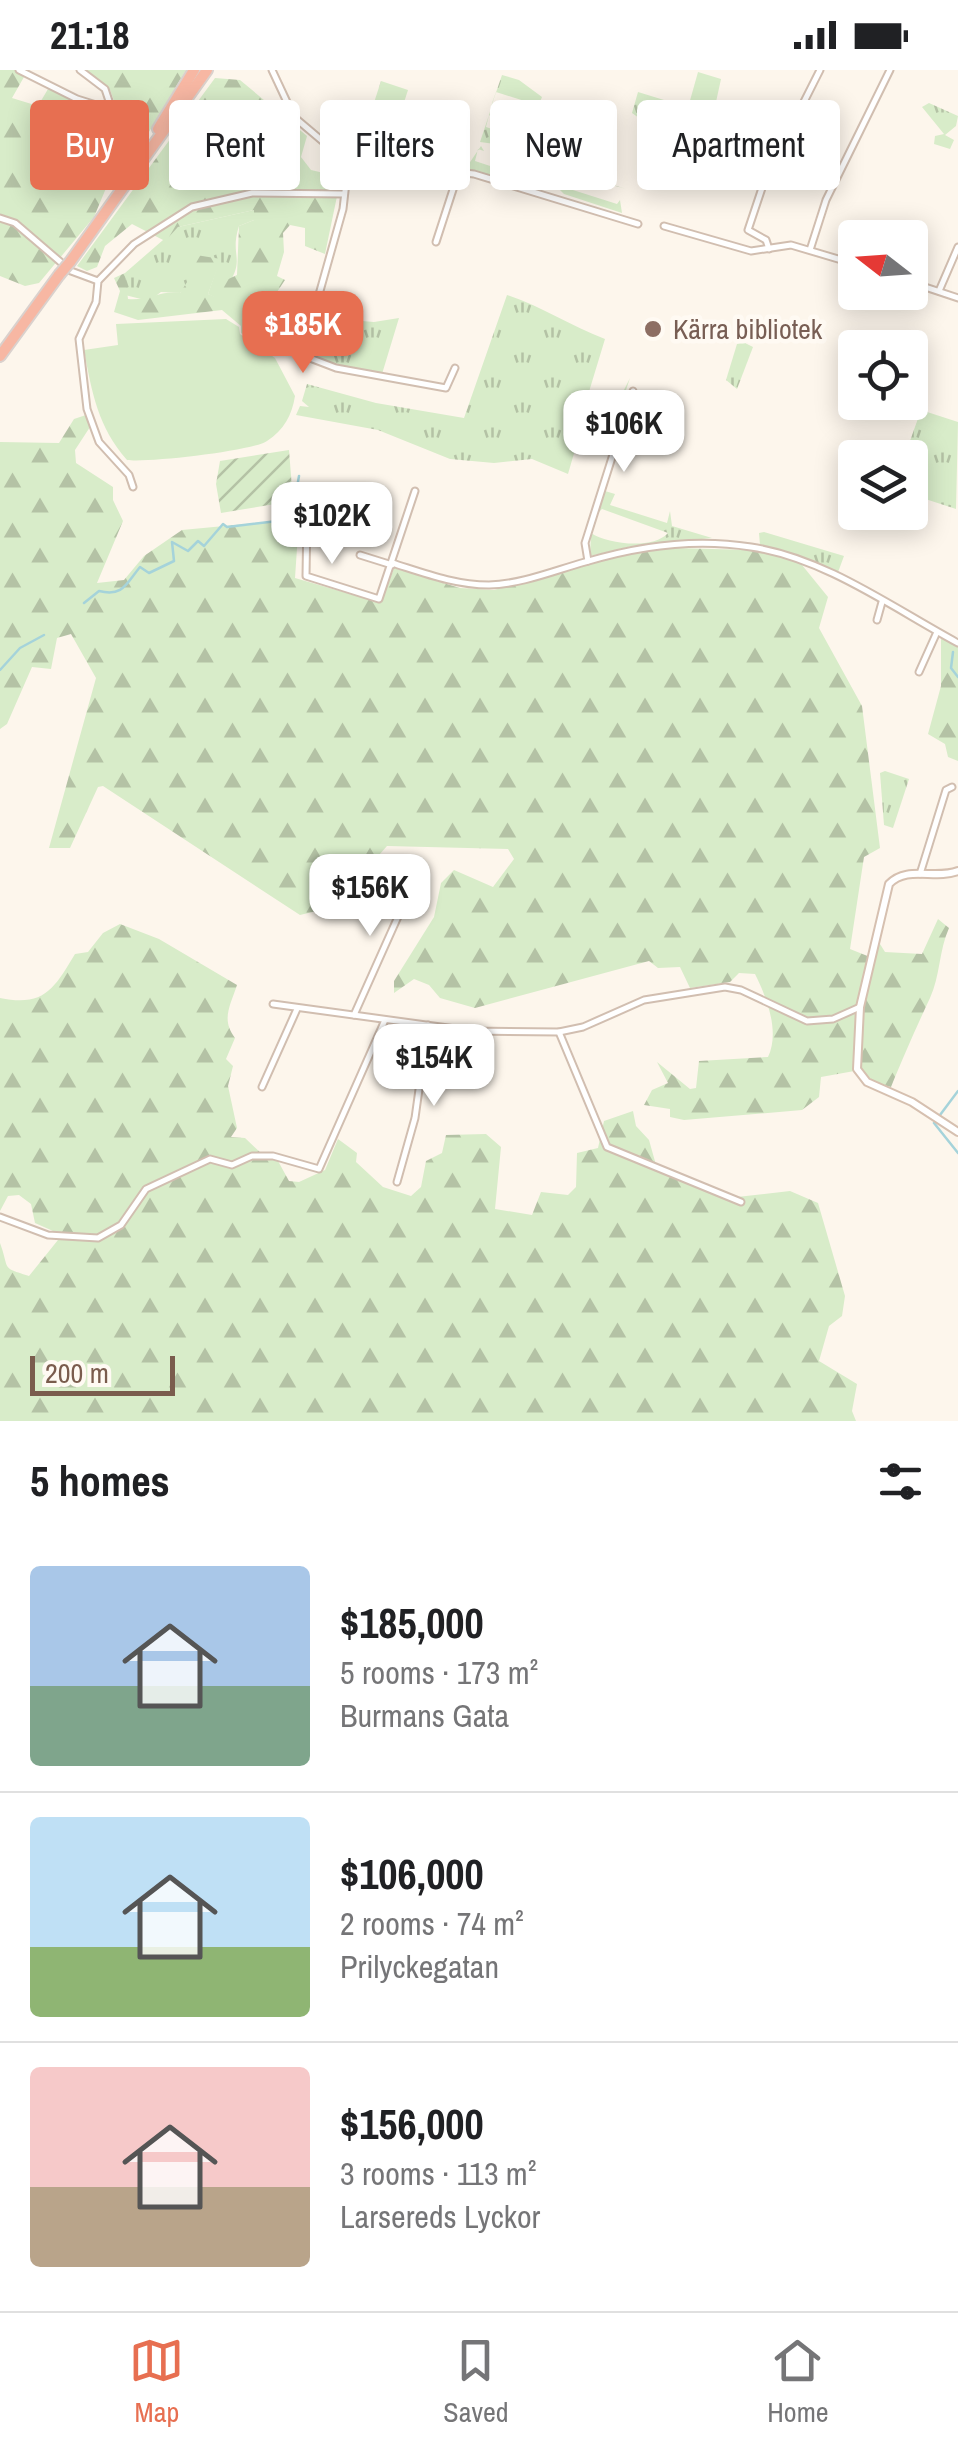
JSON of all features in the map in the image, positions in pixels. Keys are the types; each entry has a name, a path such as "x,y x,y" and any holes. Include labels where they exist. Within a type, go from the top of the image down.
{"highway":[{"path":"149,147 194,70"},
{"path":"149,148 206,70"},
{"path":"0,356 120,190"}],"street":[{"path":"19,70 77,99 112,110 108,93 80,70"},
{"path":"272,70 294,117 320,138"},
{"path":"769,248 766,240 748,230 765,179 820,70"},
{"path":"810,250 826,200 890,70"},
{"path":"470,174 638,224"},
{"path":"345,190 302,355 336,368 446,388 455,368"},
{"path":"436,242 453,190"},
{"path":"132,487 129,474 100,442 87,409 79,339 96,302 98,282 158,226 192,208 252,193 344,194"},
{"path":"0,218 16,223 71,272 98,282"},
{"path":"664,226 747,250 791,245 838,259"},
{"path":"938,291 958,247"},
{"path":"928,288 958,298"},
{"path":"588,560 584,543 633,391"},
{"path":"306,516 303,572 309,578 376,600 415,492"},
{"path":"360,555 460,583 490,585 514,582 588,560 681,544 752,547 809,563 958,643"},
{"path":"876,620 882,602"},
{"path":"919,672 937,632"},
{"path":"920,874 946,790 952,787"},
{"path":"354,1015 414,881 380,864"},
{"path":"958,871 894,878 888,886 860,1007 857,1062 861,1077 912,1102 958,1132"},
{"path":"273,1004 470,1031 558,1032 583,1027 644,1000 724,987 741,990 807,1021 833,1020 860,1007"},
{"path":"262,1087 297,1009"},
{"path":"0,1216 48,1235 98,1238 121,1225 146,1189 210,1159 232,1164 252,1156 273,1156 319,1169 385,1020"},
{"path":"397,1182 415,1118 428,1025"},
{"path":"558,1032 608,1147 742,1202"}],"green space":[{"path":"0,70 28,70 12,98 30,104 30,190 105,190 94,217 39,283 25,286 0,276"},
{"path":"87,70 186,70 149,132 149,100 114,100 110,90"},
{"path":"698,72 721,79 716,100 690,100"},
{"path":"502,75 519,80 542,97 521,100 496,92"},
{"path":"215,78 240,80 264,100 199,100"},
{"path":"381,81 408,90 405,100 375,100"},
{"path":"48,89 76,100 42,100"},
{"path":"638,92 664,100 637,100 637,117 632,113"},
{"path":"929,103 958,116 956,126 945,135 954,140 950,149 934,144 935,136 944,134 922,107"},
{"path":"489,115 486,127 490,128 490,143 480,142"},
{"path":"300,130 307,136 301,157 311,170 320,172 320,190 338,190 325,254 305,246 305,228 290,225 283,233 284,252 277,276 285,280 265,310 280,322 295,316 306,319 301,334 290,336 278,356 241,333 241,326 222,310 138,320 114,312 120,291 114,278 125,273 128,299 180,293 189,279 183,272 196,255 221,259 208,294 218,298 220,283 237,275 239,226 254,220 254,210 178,227 165,241 132,224 105,246 97,267 87,271 77,266 133,190 149,190 149,168 169,141 169,190 300,190"},
{"path":"477,151 475,161 490,166 490,176 470,171"},
{"path":"560,190 573,190 617,204 620,200 622,213"},
{"path":"254,210 254,220 239,226 234,275 218,299 208,294 220,259 210,260 180,293 161,292 149,301 125,295 125,273 178,227"},
{"path":"507,295 605,339 588,395 617,404 630,378 617,417 577,443 568,474 532,459 494,463 450,459 378,430 296,415 300,406 309,407 302,401 307,384 376,403 464,418"},
{"path":"325,318 374,322 399,318 382,374 311,358"},
{"path":"226,319 239,327 240,334 275,358 295,396 283,427 267,441 242,449 127,460 103,422 84,350 118,345 116,324"},
{"path":"743,342 753,347 737,389 726,380 737,344"},
{"path":"928,412 958,422 956,509 928,500 928,440 910,440 917,420 928,420"},
{"path":"86,415 90,427 75,450 76,463 113,487 113,500 123,521 97,583 124,580 144,556 182,530 299,519 295,578 381,603 394,568 460,588 494,590 627,554 674,548 780,553 802,565 828,597 819,628 862,706 880,848 864,857 850,949 870,957 880,944 885,952 922,954 938,919 949,928 933,990 891,1087 876,1083 860,1070 821,1077 819,1097 802,1110 684,1120 670,1117 670,1109 644,1105 652,1090 668,1083 657,1062 690,1089 696,1088 699,1061 768,1057 772,1026 768,1004 755,974 739,973 730,982 690,988 680,967 658,968 649,961 475,1008 440,998 429,985 414,979 394,993 394,981 434,917 441,883 454,870 493,887 514,859 508,849 387,846 333,907 300,915 103,786 98,787 70,848 49,848 96,678 71,634 57,638 51,669 32,667 7,724 0,729 0,442 59,443 74,419"},
{"path":"289,450 293,501 221,513 216,484 220,461"},
{"path":"605,491 615,494 610,505 667,523 670,511 672,526 712,538 632,546 590,556 591,533 630,544 652,542 668,533 602,509 598,513"},
{"path":"759,533 844,556 837,575 798,556 760,545"},
{"path":"941,638 958,647 958,761 948,757 945,744 928,734 941,686"},
{"path":"880,773 909,779 893,828 884,825"},
{"path":"120,924 159,939 237,985 228,1019 235,1038 226,1059 233,1066 228,1086 237,1128 231,1137 245,1138 266,1158 278,1161 289,1181 299,1182 325,1170 338,1139 357,1153 356,1162 383,1187 411,1196 421,1187 426,1161 442,1153 446,1135 486,1134 501,1147 495,1209 532,1215 541,1192 568,1195 576,1187 577,1153 598,1148 604,1121 633,1111 636,1126 649,1140 656,1165 728,1198 790,1191 818,1203 845,1296 842,1316 829,1326 819,1361 857,1384 852,1411 856,1421 0,1421 0,1243 7,1266 29,1276 62,1235 35,1223 31,1204 19,1195 8,1196 0,1211 0,998 27,1000 46,993 75,954 88,952 103,933"}],"waterway":[{"path":"84,603 99,591 119,591 140,567 149,573 174,561 172,542 188,551 198,541 204,546 223,524 227,527 286,520 293,510 299,476"},
{"path":"0,670 20,648 44,635"},
{"path":"953,652 951,668 958,677"},
{"path":"940,1115 958,1091"},
{"path":"934,1123 958,1153"}],"place":[{"name":"Kärra bibliotek","path":"653,329"}]}
